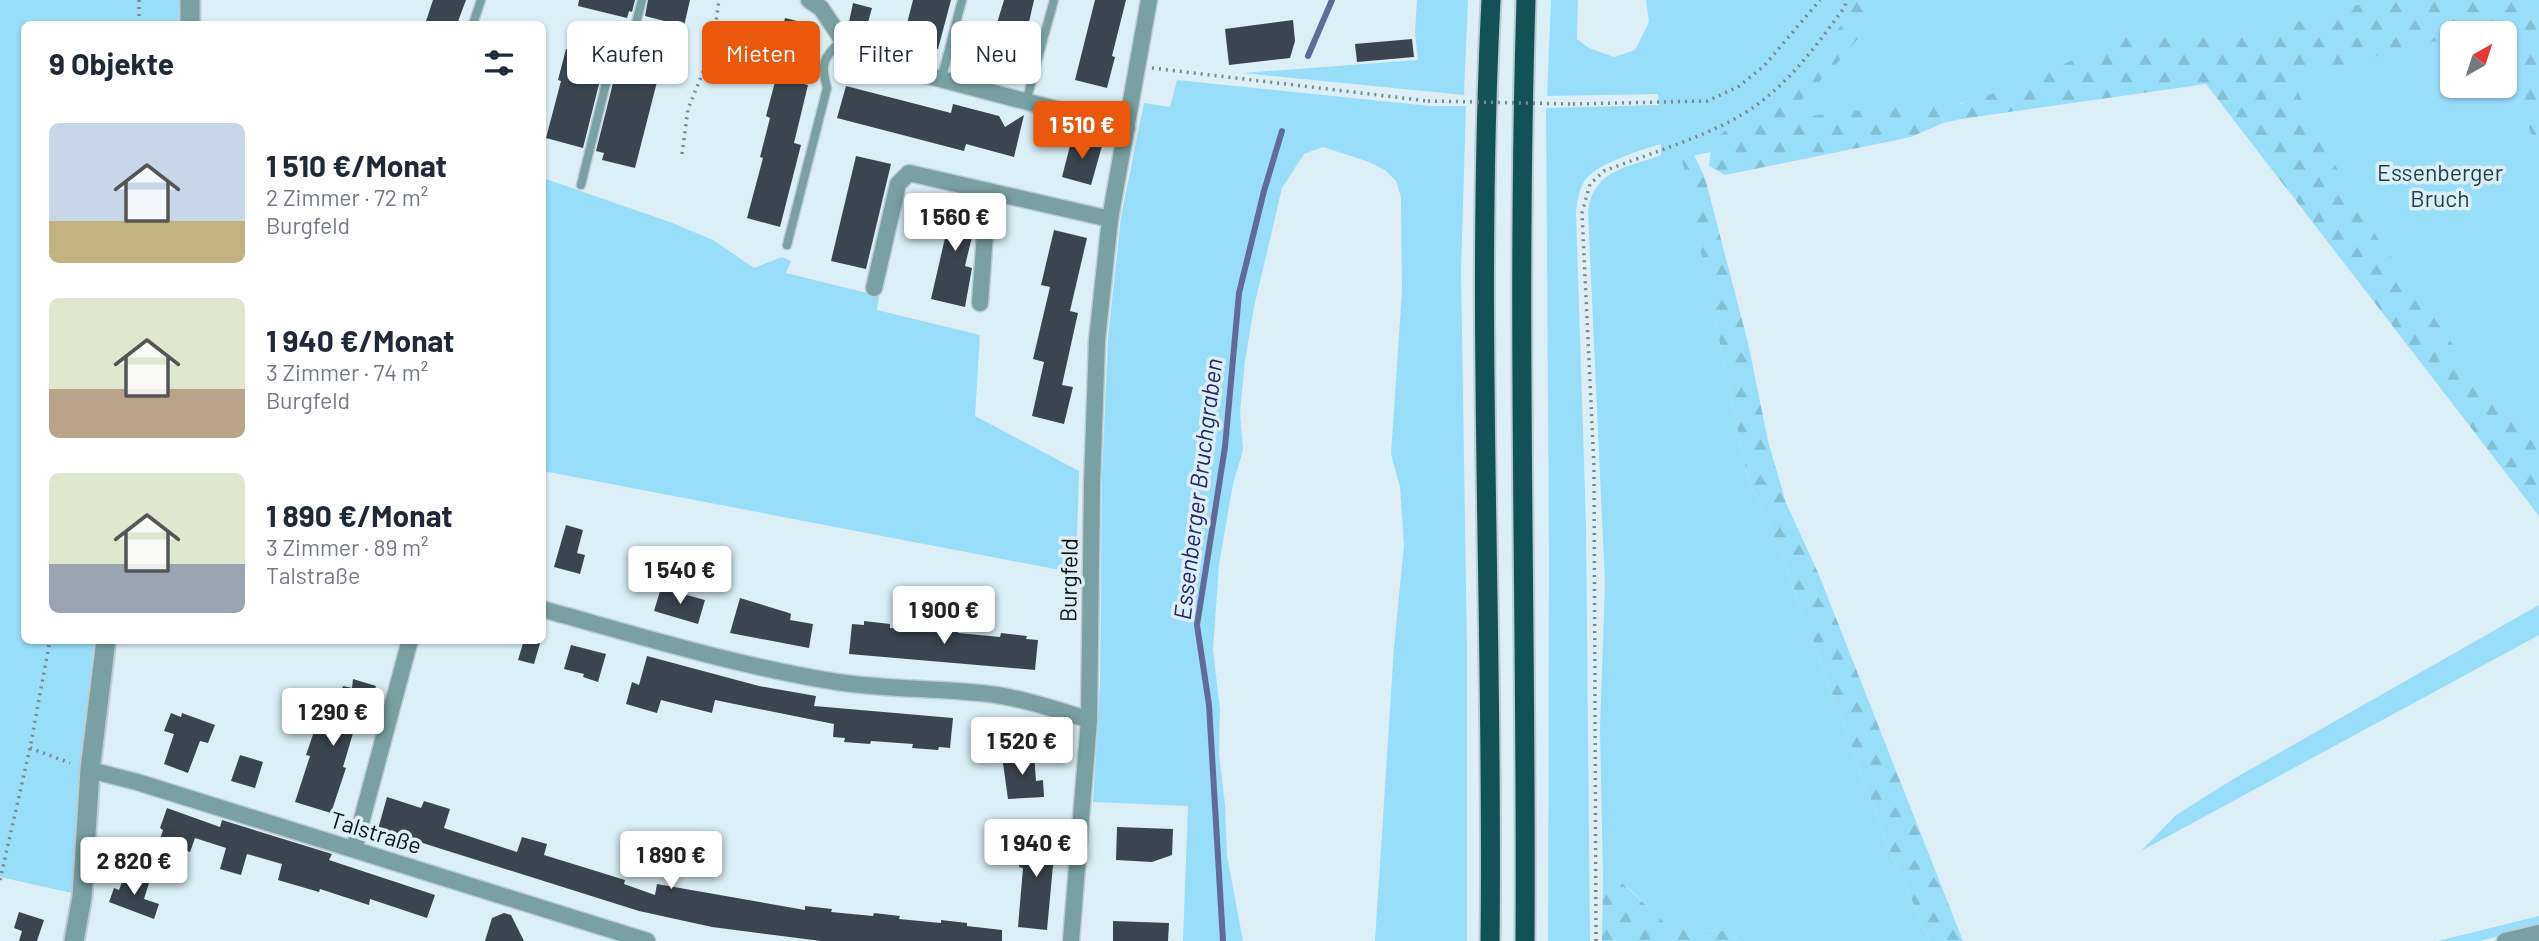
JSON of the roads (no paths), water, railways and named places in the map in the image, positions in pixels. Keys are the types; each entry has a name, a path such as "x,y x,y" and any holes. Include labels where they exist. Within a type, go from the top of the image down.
{"highway":[{"path":"1490,941 1492,768 1485,274 1491,0"},
{"path":"1525,941 1527,747 1521,243 1526,0"}],"street":[{"path":"190,0 190,21"},
{"path":"809,0 821,8 829,8"},
{"name":"Burgfeld","path":"1072,941 1089,720 1097,340 1110,219 1149,0"},
{"path":"937,79 1127,128"},
{"path":"874,288 898,184 909,173 1110,219"},
{"path":"980,303 988,191"},
{"path":"546,610 782,673 841,682 997,695 1089,720"},
{"path":"75,941 82,897 90,770 106,644"},
{"path":"354,849 409,644"},
{"name":"Talstraße","path":"90,770 137,782 644,941"},
{"path":"2505,941 2539,933"}],"lane":[{"path":"474,21 481,0"},
{"path":"581,185 614,51 633,34 642,0"},
{"path":"941,80 961,0"},
{"path":"1026,102 1054,0"},
{"path":"787,245 827,88 822,69 825,57 834,47"}],"waterway":[{"name":"Essenberger Bruchgraben","path":"1308,56 1332,0"},
{"name":"Essenberger Bruchgraben","path":"1223,941 1209,705 1197,625 1225,447 1239,293 1282,131"}],"park label":[{"name":"Essenberger Bruch","path":"2440,185"}]}
